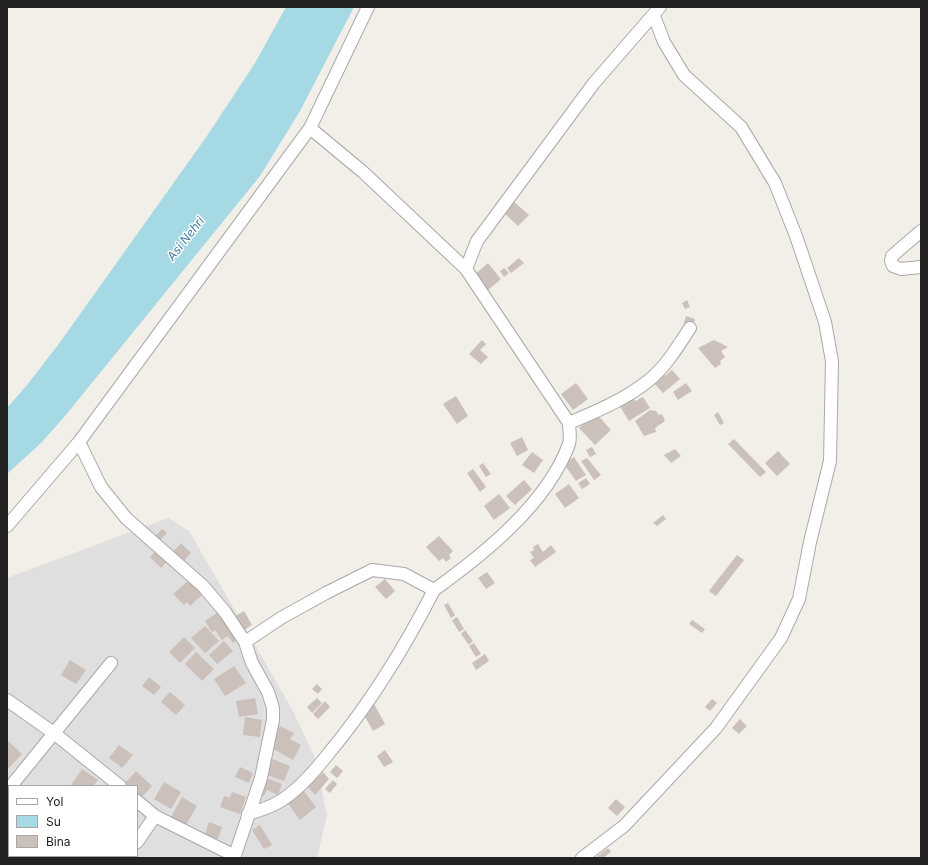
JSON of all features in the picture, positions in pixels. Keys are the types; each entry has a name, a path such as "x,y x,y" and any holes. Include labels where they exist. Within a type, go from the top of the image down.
{"street":[{"path":"7,526 79,442 310,128 368,7"},
{"path":"466,269 477,240 594,83 657,11"},
{"path":"582,858 624,826 716,728 781,638 799,599 810,542 830,461 832,361 826,322 796,236 775,183 741,127 684,75 664,42 657,11"},
{"path":"248,814 277,804 295,789 318,766 368,704 394,664 434,590 462,570 501,536 544,490 569,443 569,423 466,269 363,172 310,128"},
{"path":"921,231 892,256 891,261 893,266 901,269 921,267"},
{"path":"569,423 618,399 648,381 664,366 690,328"},
{"path":"79,442 100,487 126,518 203,586 225,612 245,642 252,663 268,692 273,708 274,720 261,778 235,857 155,816 138,802"},
{"path":"245,642 281,618 372,570 404,574 434,590"},
{"path":"12,785 55,734 111,663"},
{"path":"7,700 55,734 119,785"},
{"path":"138,841 155,816"}],"shaded area":[{"path":"168,518 189,531 293,711 315,758 327,815 317,858 7,858 7,578"}],"water":[{"name":"Asi Nehri","path":"286,7 354,7 300,111 260,176 65,416 41,443 7,474 7,408 58,345 207,136 255,63"}],"building":[{"path":"512,200 529,215 518,226 502,211"},
{"path":"519,258 524,263 511,273 507,268"},
{"path":"488,263 501,279 486,292 473,276"},
{"path":"504,268 509,273 504,277 500,271"},
{"path":"687,300 690,307 685,309 682,303"},
{"path":"686,316 695,319 693,325 684,323"},
{"path":"482,340 486,344 480,350 488,357 481,364 469,354"},
{"path":"714,340 728,347 721,351 725,357 720,361 721,364 715,368 698,348"},
{"path":"672,370 680,379 663,393 652,381 662,372 665,376"},
{"path":"576,383 588,399 573,410 561,394"},
{"path":"686,383 692,391 678,400 673,392"},
{"path":"456,396 468,416 457,424 443,404"},
{"path":"632,396 635,401 643,397 650,408 629,421 619,405"},
{"path":"650,410 656,411 659,415 662,414 665,421 655,428 656,432 644,436 635,421"},
{"path":"595,412 611,430 595,445 579,428"},
{"path":"718,412 724,423 720,425 714,415"},
{"path":"522,437 528,450 517,456 510,443"},
{"path":"734,439 766,472 760,477 728,444"},
{"path":"592,447 596,454 590,457 586,450"},
{"path":"675,449 681,456 671,463 664,455"},
{"path":"778,451 790,464 777,476 765,463"},
{"path":"532,452 543,460 534,473 522,465"},
{"path":"574,457 586,475 576,481 564,464"},
{"path":"587,458 601,475 594,480 581,461"},
{"path":"483,463 491,474 486,477 479,466"},
{"path":"473,469 486,487 480,492 467,473"},
{"path":"586,478 590,484 582,489 578,483"},
{"path":"524,480 532,489 515,505 506,496"},
{"path":"569,484 579,498 565,508 555,494"},
{"path":"499,494 510,508 494,520 484,506"},
{"path":"663,515 666,519 657,526 653,523"},
{"path":"162,529 167,533 160,540 155,536"},
{"path":"439,536 453,551 449,555 451,558 446,562 443,558 439,561 426,547"},
{"path":"181,543 191,553 182,563 171,554"},
{"path":"538,544 543,552 551,545 556,552 535,567 530,560 534,558 530,552 534,550 533,547"},
{"path":"157,549 168,560 161,568 150,557"},
{"path":"737,555 744,560 716,596 709,591"},
{"path":"487,572 495,583 486,589 478,578"},
{"path":"385,579 395,591 386,599 375,587"},
{"path":"189,580 202,595 190,606 187,602 184,605 173,594"},
{"path":"448,603 455,615 451,618 444,605"},
{"path":"220,611 239,639 233,643 228,636 222,640 215,630 212,632 205,621"},
{"path":"244,611 252,625 241,632 232,618"},
{"path":"457,617 464,629 459,632 452,620"},
{"path":"692,620 705,629 702,633 689,624"},
{"path":"205,626 219,641 205,653 191,638"},
{"path":"465,630 473,641 469,645 461,634"},
{"path":"184,637 195,648 180,663 169,652"},
{"path":"224,641 233,651 217,664 209,655"},
{"path":"474,643 481,654 476,657 469,646"},
{"path":"196,652 214,669 202,681 185,664"},
{"path":"485,654 489,661 476,670 472,663"},
{"path":"70,660 86,670 76,684 61,675"},
{"path":"234,666 246,683 225,696 214,679"},
{"path":"149,677 161,687 154,695 142,686"},
{"path":"317,684 322,689 318,694 312,689"},
{"path":"170,692 185,705 176,715 161,702"},
{"path":"255,698 258,714 239,717 236,701"},
{"path":"317,698 322,703 312,713 307,707"},
{"path":"712,699 717,703 710,711 705,707"},
{"path":"325,701 330,707 318,719 313,714"},
{"path":"373,702 385,724 373,731 364,715"},
{"path":"245,717 262,720 260,737 243,735"},
{"path":"740,719 747,726 739,734 732,728"},
{"path":"280,726 294,733 290,739 301,745 293,760 268,746"},
{"path":"8,741 22,754 9,768 7,767"},
{"path":"119,745 133,755 122,768 109,758"},
{"path":"385,750 393,762 384,767 377,756"},
{"path":"270,758 290,766 284,781 264,774"},
{"path":"336,765 343,771 337,778 330,772"},
{"path":"240,767 253,773 249,783 235,777"},
{"path":"82,769 98,780 94,785 71,785"},
{"path":"136,771 152,786 141,798 138,795 138,785 127,785 125,783"},
{"path":"323,772 329,779 315,795 308,787"},
{"path":"264,777 282,784 278,795 267,790 264,796 257,794"},
{"path":"333,780 337,784 330,793 325,789"},
{"path":"164,782 181,792 171,809 154,799"},
{"path":"303,790 316,807 300,820 287,802"},
{"path":"232,792 246,797 240,814 220,807 224,796 230,798"},
{"path":"182,797 197,806 186,825 171,817"},
{"path":"616,799 625,807 617,816 608,808"},
{"path":"209,822 222,827 218,839 205,834"},
{"path":"260,825 272,845 264,849 252,830"},
{"path":"608,848 611,852 603,858 595,858"}]}
